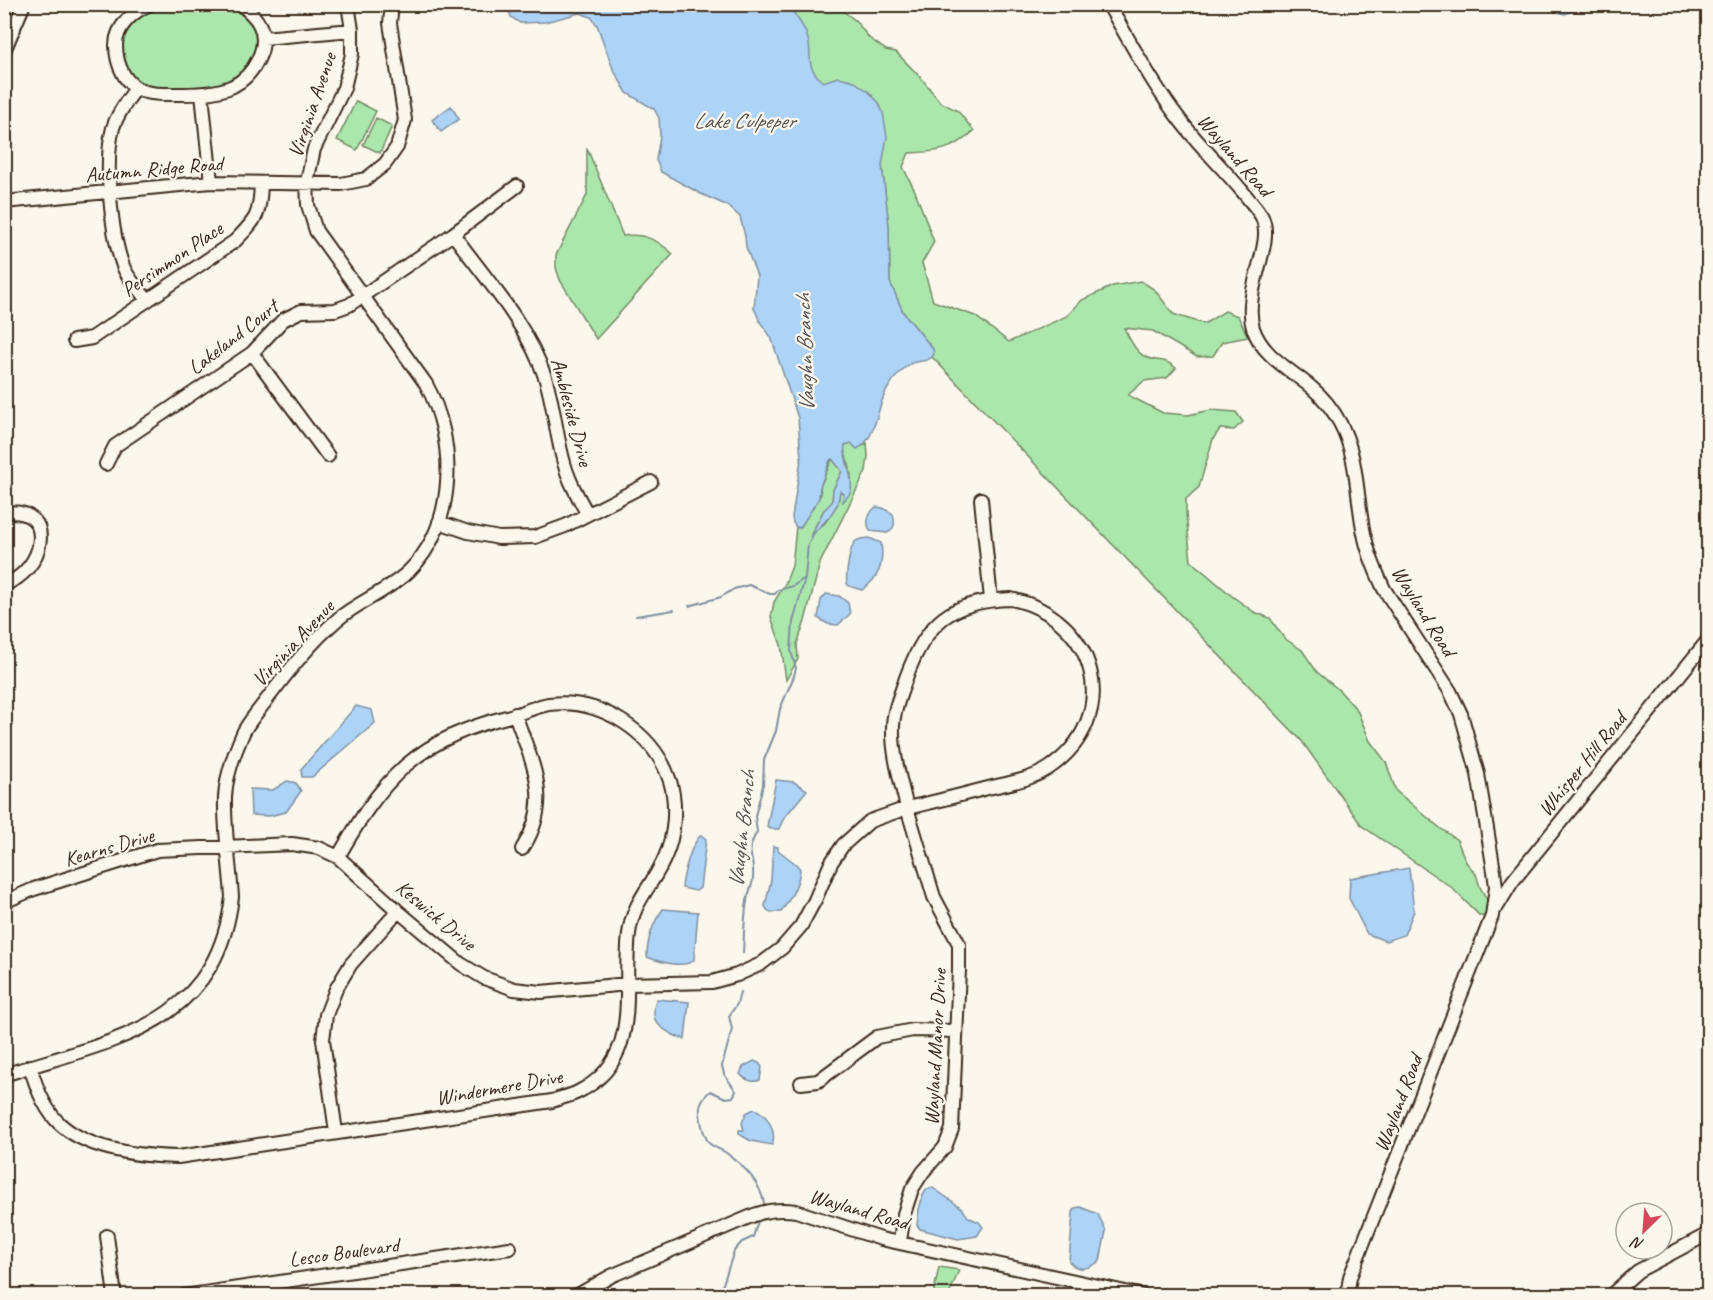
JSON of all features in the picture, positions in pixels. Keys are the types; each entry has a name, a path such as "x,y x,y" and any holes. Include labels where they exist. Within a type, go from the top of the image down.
{"street":[{"path":"4,51 24,4"},
{"path":"150,4 137,10 122,27 116,42 117,60 124,75 136,88 146,93 202,94 232,87 250,74 259,58 263,38 260,25 240,4"},
{"name":"Virginia Avenue","path":"4,1074 118,1038 144,1027 179,1004 193,990 213,963 220,949 228,921 232,897 225,796 237,748 250,722 283,678 337,620 409,571 427,548 439,522 445,501 447,468 439,413 426,384 316,231 308,205 308,182 314,149 344,88 352,54 352,30 348,4"},
{"name":"Autumn Ridge Road","path":"4,202 211,182 342,184 366,179 385,164 397,147 405,120 390,23 392,4"},
{"name":"Wayland Road","path":"1108,4 1152,79 1180,121 1222,166 1262,218 1266,234 1250,304 1252,326 1269,354 1318,393 1341,424 1349,444 1365,536 1376,572 1384,589 1450,691 1461,714 1478,774 1494,872 1495,894 1492,916 1350,1277 1347,1296"},
{"path":"263,38 352,30"},
{"path":"136,88 123,107 114,127 109,151 111,191 116,238 123,268 147,300"},
{"path":"202,94 211,182"},
{"name":"Persimmon Place","path":"74,341 92,338 235,241 254,222 260,206 261,183"},
{"name":"Lakeland Court","path":"106,464 115,446 252,353 283,320 301,311 335,310 350,305 361,295 453,234 517,186"},
{"name":"Ambleside Drive","path":"453,234 509,309 532,345 546,378 564,463 574,492 587,513"},
{"path":"252,353 328,456"},
{"path":"439,522 468,532 499,538 535,537 565,526 651,482"},
{"path":"981,499 991,600"},
{"path":"4,513 20,513 33,520 38,527 42,541 40,549 28,567 18,578 4,584"},
{"path":"991,600 1011,600 1041,609 1065,625 1087,660 1091,677 1092,694 1086,724 1073,746 1034,777 907,808 897,764 893,726 912,661 934,625 962,607 991,600"},
{"name":"Whisper Hill Road","path":"1492,916 1512,882 1708,640"},
{"name":"Windermere Drive","path":"30,1066 39,1094 57,1120 78,1137 113,1149 147,1156 177,1157 552,1101 578,1092 600,1078 618,1052 627,1026 630,924 636,904 665,858 672,834 674,813 670,782 655,752 641,735 620,720 596,709 573,705 549,704 474,725 440,741 407,764 384,786 363,814 338,857"},
{"path":"515,714 535,774 540,799 537,819 522,849"},
{"name":"Keswick Drive","path":"228,848 292,844 319,848 338,857 461,964 484,978 514,989 541,992 628,984 712,982 737,975 761,964 782,948 801,926 831,863 843,844 870,821 907,808"},
{"name":"Wayland Manor Drive","path":"900,1241 904,1214 912,1189 923,1172 945,1147 952,1129 959,970 959,944 934,897 907,808"},
{"name":"Kearns Drive","path":"4,902 34,889 158,850 228,848"},
{"path":"336,1132 323,1040 326,1016 336,989 351,964 398,911"},
{"path":"801,1083 818,1081 877,1037 913,1030 956,1031"},
{"name":"Wayland Road","path":"576,1296 611,1276 758,1214 774,1210 796,1211 862,1233 1144,1296"},
{"path":"1610,1296 1638,1271 1708,1234"},
{"path":"107,1236 115,1296"},
{"name":"Lesco Boulevard","path":"184,1296 510,1248"}],"green space":[{"path":"150,4 240,5 260,25 256,64 232,87 146,93 119,66 116,42 127,21"},
{"path":"789,5 835,5 856,21 869,38 886,50 896,52 940,102 958,111 974,131 958,143 944,149 909,153 903,167 915,191 934,242 922,263 933,301 975,316 1009,342 1067,316 1082,300 1113,286 1141,281 1155,290 1173,314 1204,324 1225,311 1238,316 1248,337 1222,342 1213,356 1197,357 1153,331 1124,328 1133,345 1143,356 1168,362 1176,368 1167,378 1144,381 1128,395 1163,413 1188,415 1211,410 1236,412 1243,422 1234,430 1220,429 1213,439 1199,487 1186,499 1191,561 1254,612 1270,618 1284,638 1302,650 1317,672 1339,690 1357,710 1370,741 1386,762 1396,791 1457,840 1466,862 1476,874 1491,907 1485,917 1479,915 1451,887 1362,826 1301,740 932,357 933,349 903,312 890,282 889,226 882,165 826,83 819,82 809,68"},
{"path":"356,101 376,111 357,150 337,140"},
{"path":"376,118 392,126 380,153 363,145"},
{"path":"587,148 623,236 650,239 673,254 596,339 560,280 556,268 556,255 587,195"},
{"path":"851,443 863,446 867,443 866,471 820,563 797,644 798,659 786,680 781,645 771,617 774,602 792,566 796,527 800,528 821,494 820,487 832,459 842,471 833,490 832,503 824,510 811,534 825,523 838,503 840,491 844,494 843,501 849,491 851,476 844,449 845,445"},
{"path":"939,1267 959,1270 949,1295 933,1295"}],"water":[{"name":"Lake Culpeper","path":"507,5 788,5 806,33 811,64 817,76 823,82 838,77 852,80 869,92 879,103 887,137 882,165 889,226 890,282 903,312 933,349 934,354 929,359 910,364 895,378 884,395 869,438 864,445 857,449 851,443 845,445 851,492 843,502 844,494 840,491 838,503 830,516 810,537 824,510 832,502 833,490 842,471 832,459 830,460 820,487 819,498 800,528 796,527 792,517 801,459 798,418 771,337 760,322 754,308 757,276 746,247 740,217 728,206 661,172 656,160 660,136 659,118 654,109 627,93 613,69 597,25 591,17 580,13 545,22 520,23 511,17"},
{"path":"1549,5 1576,5 1575,10 1565,14 1553,11"},
{"path":"451,106 459,119 441,132 432,120"},
{"path":"876,507 893,514 894,525 887,533 870,531 868,518"},
{"path":"869,538 881,543 882,558 873,581 862,590 848,585 847,571 855,542"},
{"path":"826,594 839,596 848,603 850,614 838,625 828,624 818,618 821,600"},
{"path":"356,706 372,710 375,723 312,777 302,777 301,769"},
{"path":"776,780 794,782 807,790 784,818 779,829 771,829 767,827"},
{"path":"287,781 296,783 301,791 286,812 269,816 251,815 250,789 273,790"},
{"path":"701,835 706,839 700,888 696,891 682,888 691,852"},
{"path":"773,846 778,847 778,850 800,869 796,886 781,912 770,911 765,906 771,880"},
{"path":"1409,868 1414,911 1404,935 1386,941 1367,934 1349,898 1350,878"},
{"path":"663,909 698,912 694,960 690,963 672,964 647,957 651,932"},
{"path":"656,999 689,1002 685,1039 665,1030 657,1023 654,1016"},
{"path":"754,1061 762,1067 760,1080 755,1081 740,1074 743,1067"},
{"path":"754,1109 759,1111 770,1124 773,1135 772,1145 751,1141 739,1134 739,1130 744,1130 742,1123 746,1113"},
{"path":"933,1188 962,1208 968,1217 979,1222 983,1227 977,1236 958,1239 920,1229 917,1225 923,1195 927,1189"},
{"path":"1080,1207 1098,1214 1106,1231 1100,1261 1084,1268 1076,1267 1069,1261 1073,1213 1075,1208"}],"waterway":[{"name":"Vaughn Branch","path":"743,953 746,907 753,878 751,845 757,832 755,816 763,785 764,760 776,731 780,709 796,668 791,651 793,622 805,578 808,544 815,531"},
{"path":"689,606 721,597 734,589 749,585 775,594 778,590 793,586 805,578"},
{"path":"636,616 674,610"},
{"name":"Vaughn Branch","path":"740,992 737,1004 729,1016 732,1029 722,1066 724,1074 736,1091 733,1097 726,1098 710,1091 701,1102 700,1115 709,1143 725,1152 744,1168 759,1188 764,1203"},
{"name":"Vaughn Branch","path":"719,1296 734,1251 742,1242 753,1237 758,1221"}]}
